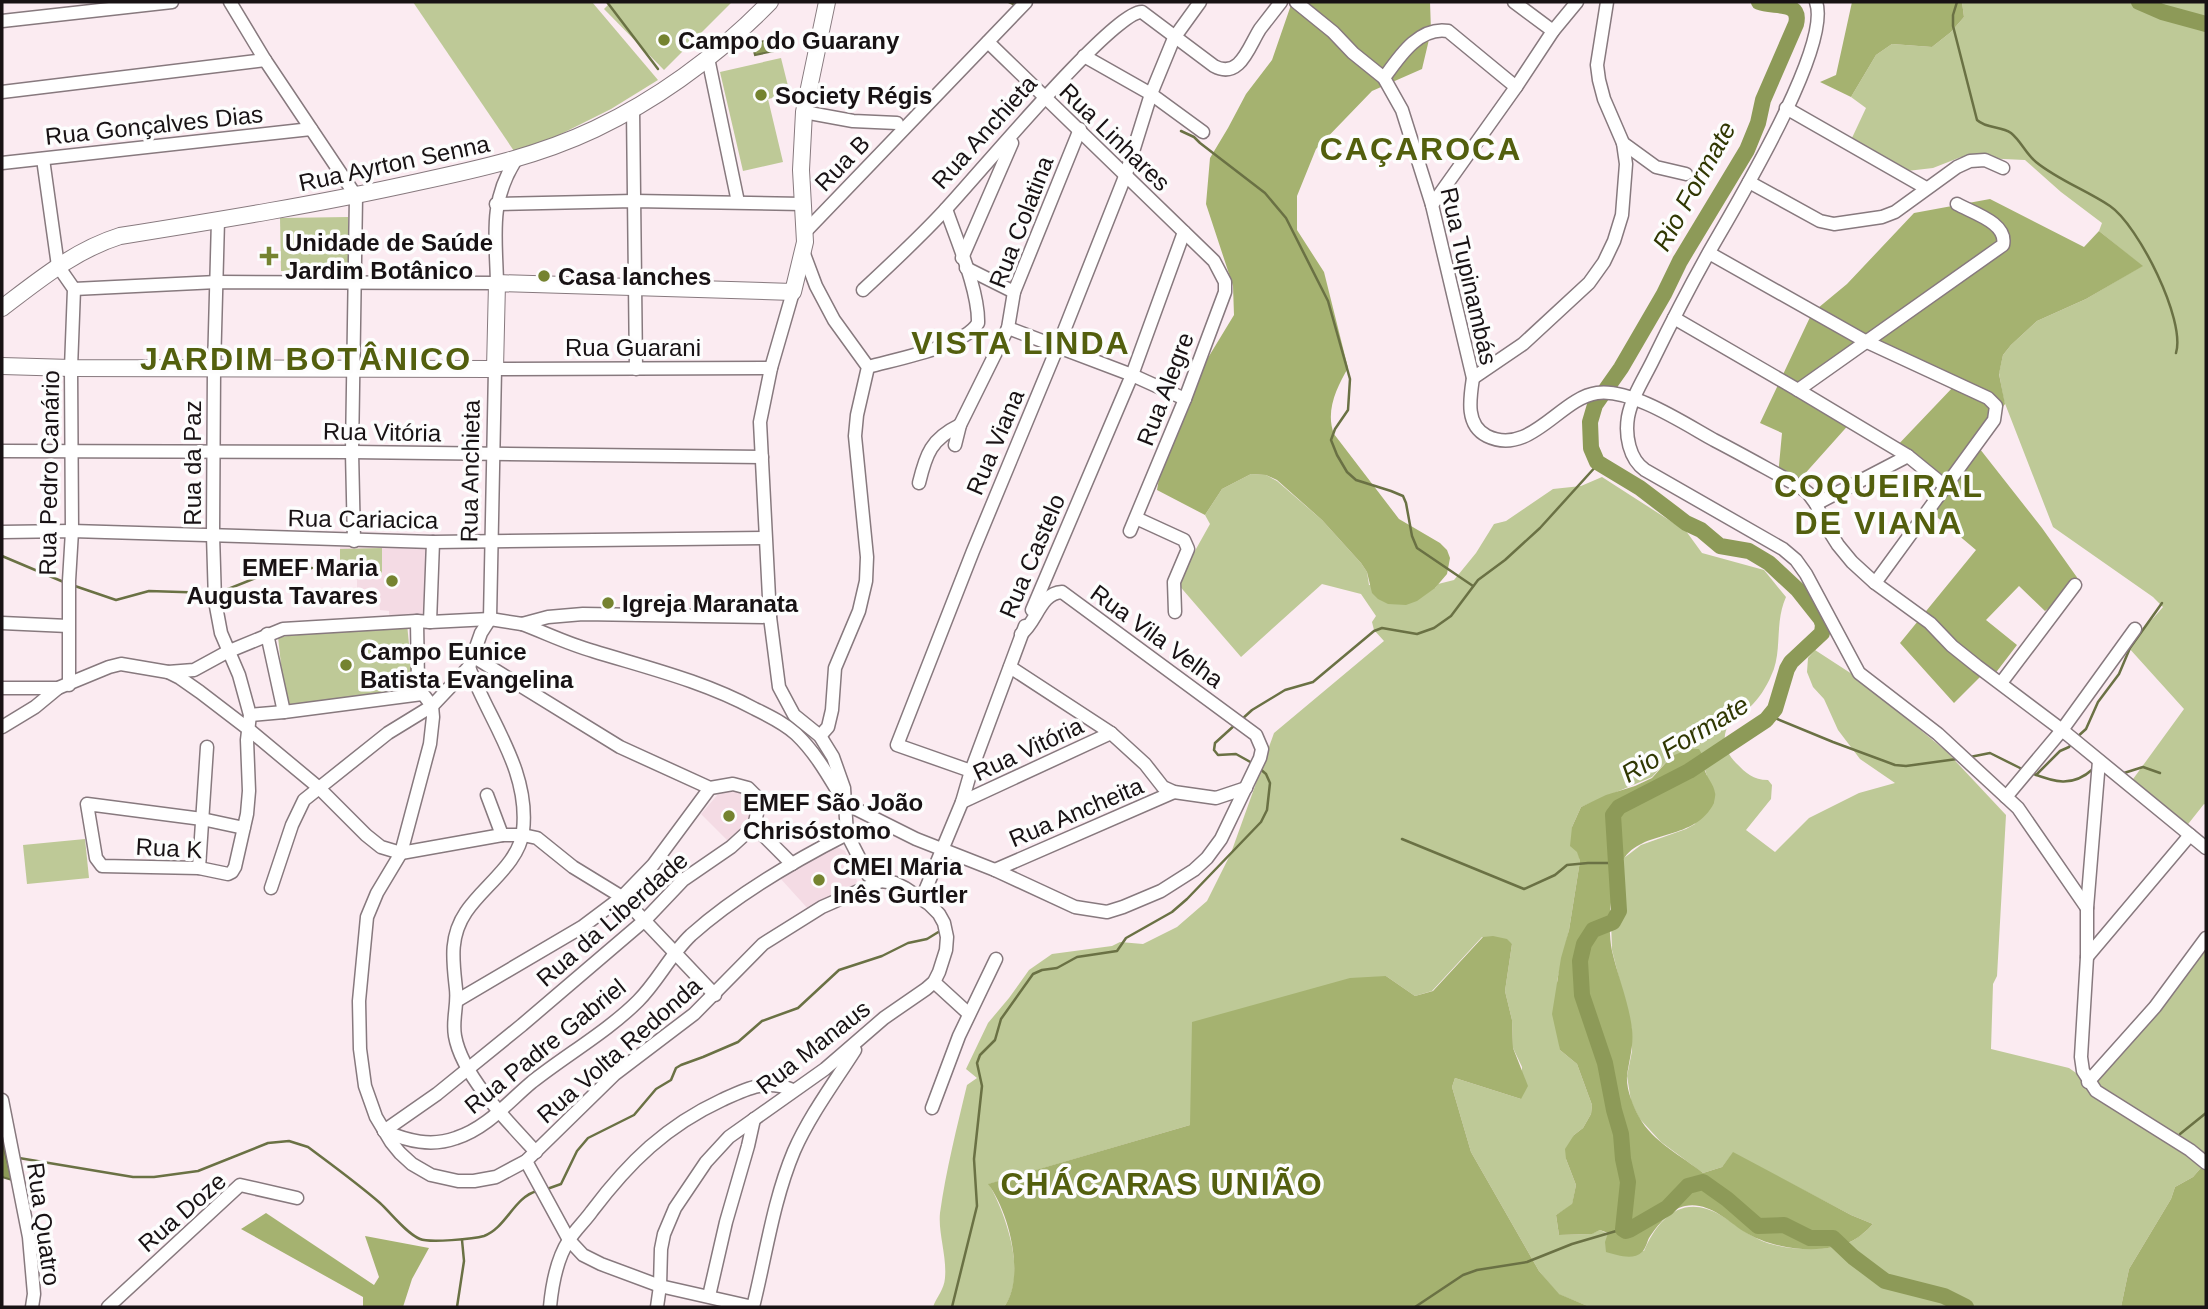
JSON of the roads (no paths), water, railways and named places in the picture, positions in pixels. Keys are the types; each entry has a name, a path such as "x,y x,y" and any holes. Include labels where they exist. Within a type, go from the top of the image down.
{"main road":[{"name":"Rua Ayrton Senna","path":"2,308 58,266 92,246 120,236 356,196 515,160 592,130 683,78 747,26 770,2"},
{"path":"497,283 793,292 804,254 801,170 804,112 827,2"},
{"name":"Rua Anchieta","path":"495,369 497,283"},
{"path":"2,366 495,369"}],"street":[{"path":"2,21 172,2"},
{"path":"230,2 265,60 356,196 352,452 355,541"},
{"name":"Rua B","path":"805,232 1026,2"},
{"name":"Rua Viana","path":"971,771 897,745 1126,174 1151,94 1174,38 1200,2"},
{"path":"1174,38 1221,70 1234,68 1244,59 1261,28 1281,2"},
{"name":"Rua Tupinambás","path":"1297,2 1384,78 1402,110 1432,205 1473,378 1470,404 1475,424 1488,437 1516,439 1541,428 1580,399 1598,392 1628,397"},
{"path":"1514,2 1553,31"},
{"path":"1432,205 1553,31 1577,2"},
{"path":"1473,378 1523,344 1589,283 1604,262 1614,241 1622,215 1626,164 1623,143 1604,99 1597,65 1607,2"},
{"path":"1816,2 1819,22 1803,73 1749,182 1628,397 1627,434 1631,451 1637,465 1790,554 1806,574 1859,673 1938,734 2006,797 2027,820 2087,908"},
{"name":"Rua Anchieta","path":"863,290 946,209 1044,97 1131,14 1142,12 1174,38"},
{"path":"1384,78 1414,41 1441,30 1448,31 1516,87"},
{"name":"Rua Linhares","path":"988,42 1214,261"},
{"path":"1084,56 1151,94 1203,132"},
{"path":"708,58 738,202"},
{"path":"2,92 265,60"},
{"path":"633,108 636,369"},
{"path":"1786,108 1926,188"},
{"path":"804,112 853,121 897,123"},
{"name":"Rua Gonçalves Dias","path":"2,163 311,129"},
{"name":"Rua Colatina","path":"956,445 960,425 1008,328 1014,292 1080,129"},
{"path":"964,263 1016,132"},
{"path":"1623,143 1656,167 1686,174"},
{"path":"43,159 58,266 74,289 217,282 497,283"},
{"name":"Rua Anchieta","path":"497,283 496,204 506,175 515,160"},
{"path":"1749,182 1820,221 1834,224 1882,217 1910,202 1926,188 1970,161 1985,160 2003,167"},
{"path":"496,204 634,201 803,204"},
{"path":"1798,390 2003,245 2004,238 2000,229 1957,204"},
{"path":"946,209 964,263 1014,292"},
{"name":"Rua da Paz","path":"218,220 213,535 216,610 227,652 239,675 250,715 247,729 249,791 235,867"},
{"name":"Rua Castelo","path":"922,898 962,802 1021,634 1132,375 1184,232"},
{"path":"1709,253 1866,341 1988,398 1996,406 1994,420 1875,583"},
{"path":"804,254 829,312 868,367 855,436 867,556 866,581 859,611 835,668 832,709 828,726 820,736"},
{"name":"Rua Alegre","path":"1129,531 1185,399 1225,292 1225,282 1214,261"},
{"name":"Rua Colatina","path":"868,367 929,351 974,330 979,314 964,263"},
{"name":"Rua Pedro Canário","path":"64,687 72,531 71,368 74,289"},
{"path":"793,292 761,410 765,538 776,673 784,698 794,715 820,736 833,757 844,788 847,834 869,875 881,881 895,883 922,898 939,914 947,937 944,961 934,982 969,1014"},
{"path":"1674,318 1908,456 1946,487"},
{"path":"1008,328 1132,375 1185,399"},
{"name":"Rua Guarani","path":"495,369 771,368"},
{"name":"Rua Anchieta","path":"490,619 495,369"},
{"path":"1628,397 1673,417 1808,493 1838,545 1875,583 1930,623 1952,646 2062,730 2206,848"},
{"path":"919,483 930,449 938,439 960,425"},
{"name":"Rua Vitória","path":"2,451 762,457"},
{"path":"1816,504 1908,456"},
{"path":"1136,518 1184,540 1187,544 1188,549 1174,582 1175,612"},
{"name":"Rua Cariacica","path":"2,532 72,531 433,542 765,538"},
{"path":"432,706 422,694 417,673 433,542"},
{"path":"2001,683 2075,585"},
{"name":"Rua Vila Velha","path":"1021,634 1030,626 1045,601 1052,594 1062,592 1256,735 1261,743 1260,758 1246,788"},
{"path":"522,624 548,617 583,614 770,617"},
{"path":"271,888 300,806 310,793 387,733 432,706 472,662 481,633 490,619"},
{"path":"2,727 64,687 121,664 168,672 194,670 227,652 283,629 490,619 522,624 559,640 715,689 794,732 822,766 844,803 916,839 995,870 1075,907 1107,912 1161,891 1194,870 1207,859 1221,839 1246,788"},
{"path":"2,623 68,626"},
{"path":"2006,797 2062,730 2135,629"},
{"path":"267,634 284,712"},
{"path":"472,662 620,747 710,788 733,784 752,790 759,799 754,826 792,864"},
{"path":"472,662 488,711 519,776 524,798 523,835 510,860 468,908 455,933 453,950 458,1000 454,1034 468,1069 531,1157 569,1240 591,1259 660,1286 753,1307 775,1210 793,1154 818,1106 865,1035"},
{"path":"1010,667 1111,733 1145,764 1158,784 1174,792 1216,798 1246,788"},
{"path":"168,672 180,678 247,729 318,788 374,841 391,851 401,853 502,835 537,838 573,867 622,897 715,995"},
{"path":"2,688 64,687"},
{"path":"250,715 422,694"},
{"name":"Rua Volta Redonda","path":"432,706 430,744 401,853 377,893 367,917 359,1001 360,1049 365,1086 376,1117 391,1143 412,1164 431,1175 458,1181 487,1179 506,1172 531,1157 615,1074 679,1027 715,995 763,944 822,907 881,881"},
{"name":"Rua Vitória","path":"962,802 1111,733"},
{"path":"198,868 207,747"},
{"path":"2099,761 2087,908 2081,1057 2083,1071 2088,1082 2103,1097 2190,1150 2206,1163"},
{"path":"458,1000 583,927 622,897 653,865 710,788"},
{"name":"Rua Ancheita","path":"995,870 1174,792"},
{"path":"486,796 502,835"},
{"name":"Rua K","path":"202,820 87,804 96,858 106,868 198,868 228,874 235,867"},
{"path":"202,820 244,828"},
{"name":"Rua da Liberdade","path":"384,1131 468,1069 645,920 683,880 731,847 754,826"},
{"name":"Rua Padre Gabriel","path":"384,1131 414,1142 441,1142 472,1131 636,1003 675,952 720,912 792,864 847,834"},
{"path":"2087,957 2190,835"},
{"path":"2088,1082 2155,1007 2206,938"},
{"path":"932,1108 946,1067 996,958"},
{"name":"Rua Manaus","path":"709,1296 754,1119 825,1069 884,1018 934,982"},
{"path":"550,1307 559,1259 569,1240 635,1158 685,1120 710,1105 759,1085 776,1084 793,1090"},
{"name":"Rua Quatro","path":"2,1100 29,1237 33,1307"},
{"path":"657,1307 661,1249 675,1208 715,1151 754,1119"},
{"name":"Rua Doze","path":"107,1307 240,1185 297,1198"}],"waterway":[{"path":"607,2 658,69"},
{"path":"1009,2 1018,6"},
{"name":"Rio Formate","path":"1759,2 1791,8 1797,16 1796,24 1763,100 1758,123 1747,150 1680,261 1621,368 1595,405 1590,422 1591,448 1597,462 1640,488 1720,546 1749,551 1769,563 1798,590 1821,619 1822,633 1791,662 1775,709 1766,720 1689,771 1619,807 1613,815 1619,911 1613,922 1593,930 1584,944 1580,961 1582,995 1605,1063 1621,1134 1628,1182 1623,1229 1629,1230 1667,1208 1688,1186 1703,1182 1758,1226 1784,1225 1810,1238 1833,1238 1885,1281 1944,1296 1966,1307"},
{"path":"1957,2 1953,26 1977,120 2011,133 2036,162 2110,206 2121,216 2146,252 2167,297 2174,319 2176,353"},
{"path":"2139,2 2162,12 2206,24"},
{"path":"1181,131 1194,137 1265,193 1286,218 1328,301 1350,379 1348,410 1331,440 1347,472 1356,480 1403,496 1417,548 1473,586"},
{"path":"1241,720 1285,690 1313,682 1374,631 1382,628 1417,634 1434,628 1451,616 1478,580 1540,528 1598,464"},
{"path":"2,556 66,583"},
{"path":"218,593 268,573 312,568"},
{"path":"72,585 116,600 149,591 212,593"},
{"path":"2076,738 2086,729 2098,702 2119,674 2130,648 2162,603"},
{"path":"1770,716 1895,765 1957,759"},
{"path":"1236,724 1215,743 1214,750 1218,755 1236,754 1254,764"},
{"path":"2036,775 2072,743"},
{"path":"1970,757 1990,753 2022,769"},
{"path":"2124,773 2143,767 2160,773"},
{"path":"952,1307 977,1206 974,1159 982,1086 977,1063 980,1055 995,1040 1001,1019 1033,974 1057,968 1077,957 1117,951 1126,938 1172,912 1187,899 1261,822 1267,810 1270,783 1259,768"},
{"path":"2031,773 2063,782 2078,779 2093,769"},
{"path":"1402,839 1524,889 1555,875 1567,865 1615,863"},
{"path":"547,1189 561,1184 577,1151 588,1138 634,1115 656,1089 671,1080 676,1068 738,1042 762,1021 798,1008 839,970 882,956 908,943 927,939 940,931"},
{"path":"2180,1134 2206,1113"},
{"path":"19,1158 133,1177 154,1177 198,1171 268,1143 289,1141 308,1147 380,1203 404,1228 420,1239 432,1241 484,1236 492,1232 522,1199 537,1191"},
{"path":"1415,1307 1463,1275 1477,1270 1527,1262 1572,1244 1623,1229"},
{"path":"457,1307 464,1261 462,1240"}],"place":[{"name":"Campo do Guarany","path":"664,40"},
{"name":"Society Régis","path":"761,95"},
{"name":"Unidade de Saúde Jardim Botânico","path":"269,256"},
{"name":"Casa lanches","path":"544,276"},
{"name":"EMEF Maria Augusta Tavares","path":"392,581"},
{"name":"Igreja Maranata","path":"608,603"},
{"name":"Campo Eunice Batista Evangelina","path":"346,665"},
{"name":"EMEF São João Chrisóstomo","path":"729,816"},
{"name":"CMEI Maria Inês Gurtler","path":"819,880"}],"district":[{"name":"CAÇAROCA","path":"1421,149"},
{"name":"VISTA LINDA","path":"1021,343"},
{"name":"JARDIM BOTÂNICO","path":"306,359"},
{"name":"COQUEIRAL DE VIANA","path":"1879,504"},
{"name":"CHÁCARAS UNIÃO","path":"1162,1184"}]}
